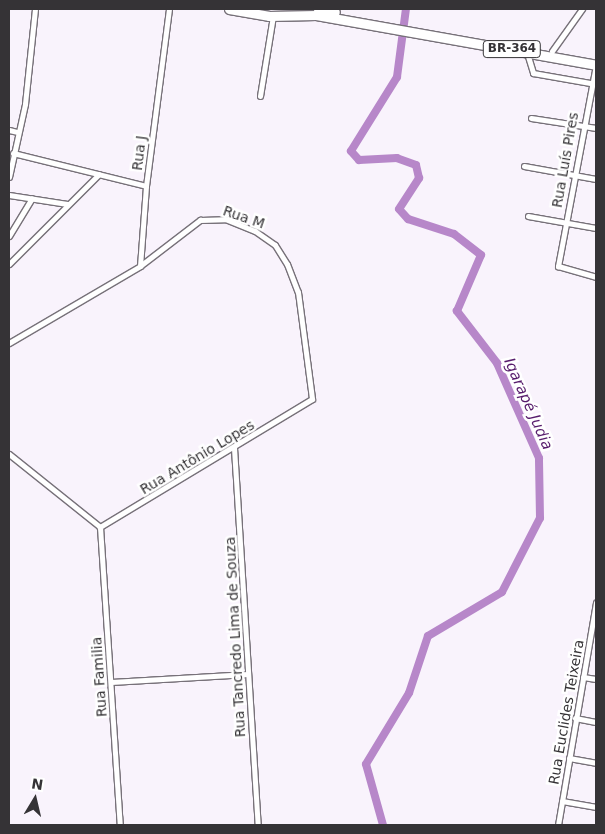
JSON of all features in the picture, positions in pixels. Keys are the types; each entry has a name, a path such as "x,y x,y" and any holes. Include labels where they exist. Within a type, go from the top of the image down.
{"highway":[{"name":"BR-364","path":"229,9 249,10 272,16 304,14 366,20"},
{"name":"BR-364","path":"318,9 366,20 552,52 596,63"},
{"name":"BR-364","path":"428,31 527,52 596,63"}],"street":[{"path":"9,177 17,132 25,104 35,9"},
{"name":"Rua J","path":"13,153 146,186 169,9"},
{"path":"552,52 582,9"},
{"path":"260,96 272,16"},
{"path":"527,52 533,73 590,84"},
{"name":"Rua Luís Pires","path":"596,63 582,126 559,260 561,270 596,277"},
{"path":"531,118 596,128"},
{"path":"9,130 17,132"},
{"path":"524,166 596,179"},
{"path":"9,264 99,174"},
{"path":"140,266 146,186"},
{"path":"9,195 67,204"},
{"path":"9,236 32,198"},
{"path":"528,216 596,228"},
{"name":"Rua M","path":"9,343 140,266 200,220 225,219 267,237 287,264 298,292 312,399 304,405"},
{"name":"Rua Antônio Lopes","path":"100,527 304,405"},
{"name":"Rua Tancredo Lima de Souza","path":"234,448 258,825"},
{"path":"9,454 100,527"},
{"name":"Rua Familia","path":"100,527 120,825"},
{"name":"Rua Euclides Teixeira","path":"558,825 575,718 593,637 596,602"},
{"path":"111,682 248,674"},
{"path":"583,677 596,679"},
{"path":"575,718 596,722"},
{"path":"569,758 596,763"},
{"path":"562,801 596,807"}],"waterway":[{"name":"Igarapé Judia","path":"383,825 366,764 409,693 428,636 502,592 540,518 539,458 497,363 457,311 481,255 454,234 408,219 399,209 419,178 416,165 397,158 359,160 351,151 397,77 406,9"}]}
